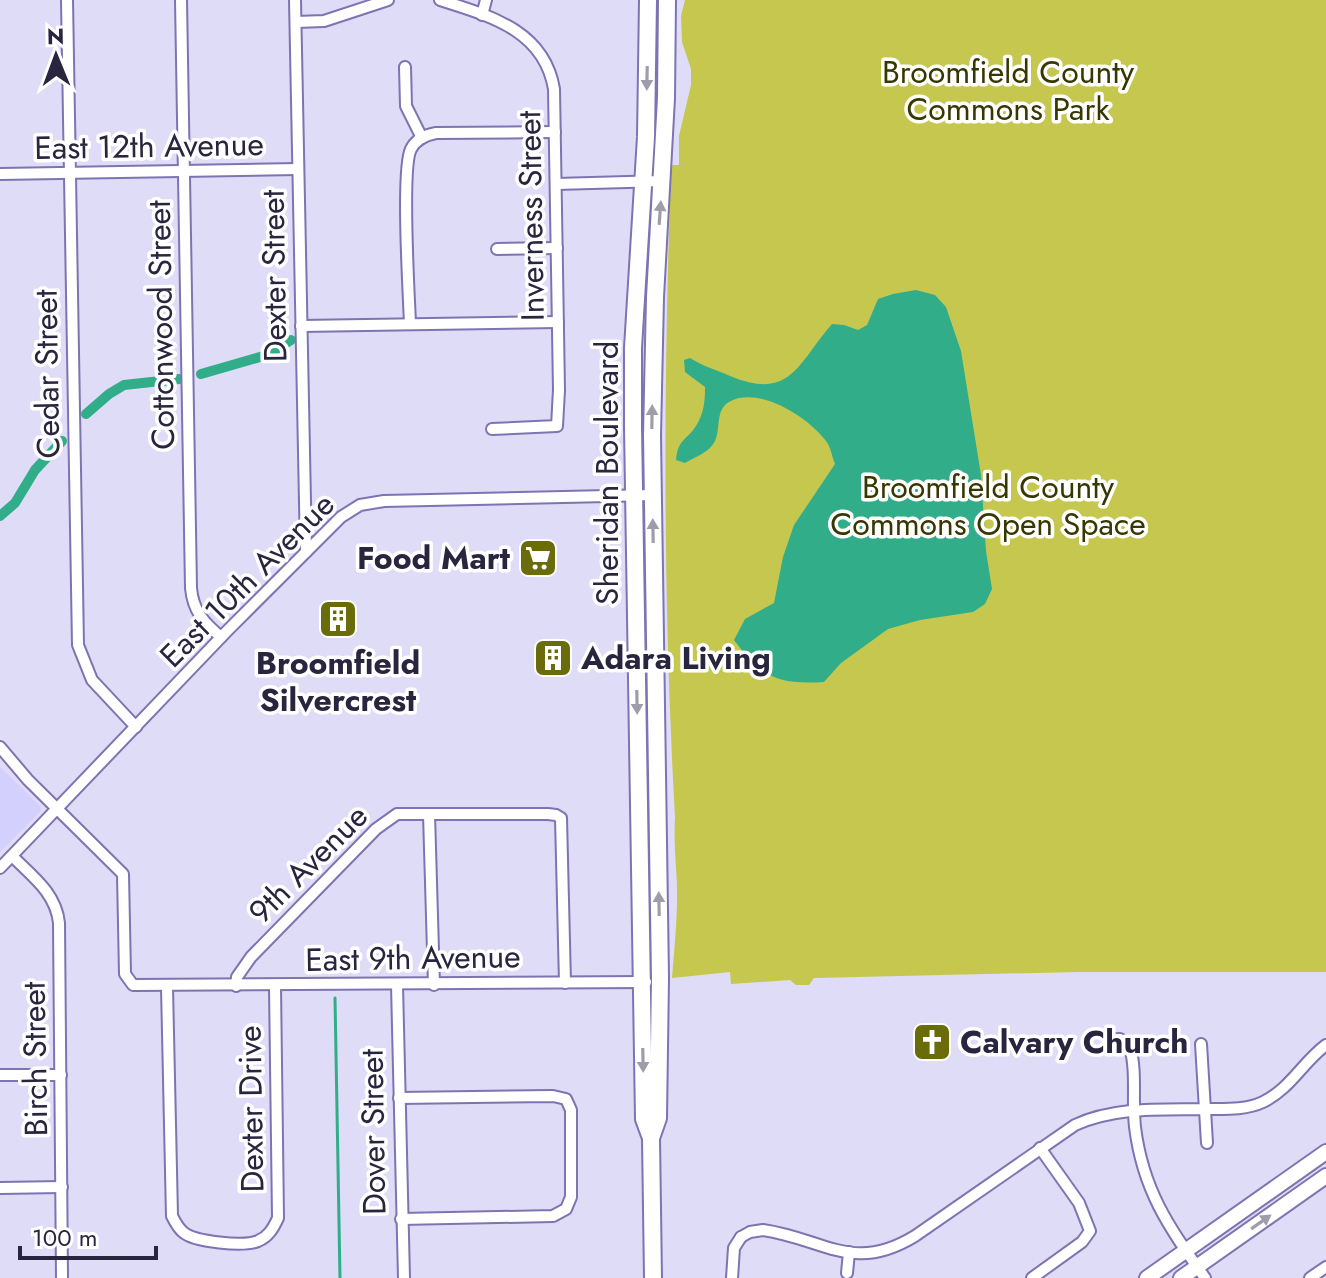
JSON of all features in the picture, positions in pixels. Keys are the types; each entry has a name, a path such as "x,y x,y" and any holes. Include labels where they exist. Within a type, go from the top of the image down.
{"main road":[{"name":"Sheridan Boulevard","path":"648,0 643,182 633,348 633,496 644,1119 651,1138 653,1278"},
{"name":"Sheridan Boulevard","path":"651,1138 658,1118 660,982 652,366 663,181 667,0"},
{"path":"1147,1278 1326,1152"},
{"path":"1181,1278 1201,1272 1326,1176"}],"street":[{"name":"Cedar Street","path":"67,0 78,645 92,680 136,727"},
{"name":"Cottonwood Street","path":"181,0 191,588 196,609 207,626 221,637"},
{"name":"Dexter Street","path":"295,0 306,552"},
{"path":"296,22 324,21 372,2 388,0"},
{"name":"Inverness Street","path":"440,0 506,24 530,40 547,63 554,89 557,426 492,429"},
{"path":"482,15 486,0"},
{"path":"405,67 406,106 422,138"},
{"path":"410,324 407,164 412,147 422,138 436,133 555,132"},
{"name":"East 12th Avenue","path":"0,174 298,169"},
{"path":"556,184 663,181"},
{"path":"497,249 557,248"},
{"path":"301,326 558,322"},
{"name":"East 10th Avenue","path":"0,868 221,637 341,517 367,503 652,495"},
{"path":"0,747 57,809"},
{"name":"East 9th Avenue","path":"57,809 123,874 125,974 138,987 660,982"},
{"name":"9th Avenue","path":"236,986 237,977 251,957 376,829 397,814 548,814 561,818 565,983"},
{"path":"429,814 434,985"},
{"name":"Birch Street","path":"12,856 49,893 58,915 62,1278"},
{"name":"Dover Street","path":"397,985 404,1278"},
{"name":"Dexter Drive","path":"167,987 172,1216 182,1232 194,1239 245,1244 259,1241 274,1228 278,1218 275,986"},
{"path":"1109,1040 1120,1039 1132,1050 1134,1112 1142,1169 1158,1208 1201,1272"},
{"path":"732,1278 734,1248 741,1237 757,1231 772,1232 849,1252 878,1253 900,1245 1083,1121 1103,1115 1246,1107 1264,1102 1290,1083 1324,1041"},
{"path":"1201,1044 1207,1143"},
{"path":"0,1075 61,1075"},
{"path":"399,1098 553,1096 566,1099 571,1110 571,1197 566,1209 553,1216 401,1219"},
{"path":"1032,1278 1094,1231 1079,1203 1040,1148"},
{"path":"0,1188 62,1187"},
{"path":"734,1226 741,1237"},
{"path":"847,1273 849,1252"},
{"path":"1310,1278 1326,1267"}],"shaded area":[{"path":"916,290 935,295 946,307 961,351 981,475 992,589 985,604 973,612 920,620 888,629 841,663 824,682 782,680 753,663 734,640 745,619 774,603 783,557 794,525 835,464 828,443 808,423 782,406 754,398 741,398 725,405 713,445 685,463 676,460 681,444 699,421 705,397 705,387 685,372 684,360 690,358 750,383 780,381 800,365 832,324 858,330 867,325 878,299"},
{"path":"0,767 40,806 41,811 0,852"}],"green space":[{"name":"Broomfield County Commons Open Space","path":"685,0 1326,0 1326,972 1078,972 814,978 809,985 796,985 790,980 731,984 730,972 672,978 677,895 666,576 667,334 671,165 679,165 679,136 691,85 691,69 682,42 681,16"}],"waterway":[{"path":"201,374 267,355 291,340"},
{"path":"86,414 124,385 179,379"},
{"path":"0,516 15,503 35,470 62,441"},
{"path":"335,998 340,1278"}],"place":[{"name":"Food Mart","path":"538,558"},
{"name":"Broomfield Silvercrest","path":"338,619"},
{"name":"Adara Living","path":"553,658"},
{"name":"Calvary Church","path":"932,1042"}],"park label":[{"name":"Broomfield County Commons Park","path":"1008,90"}]}
